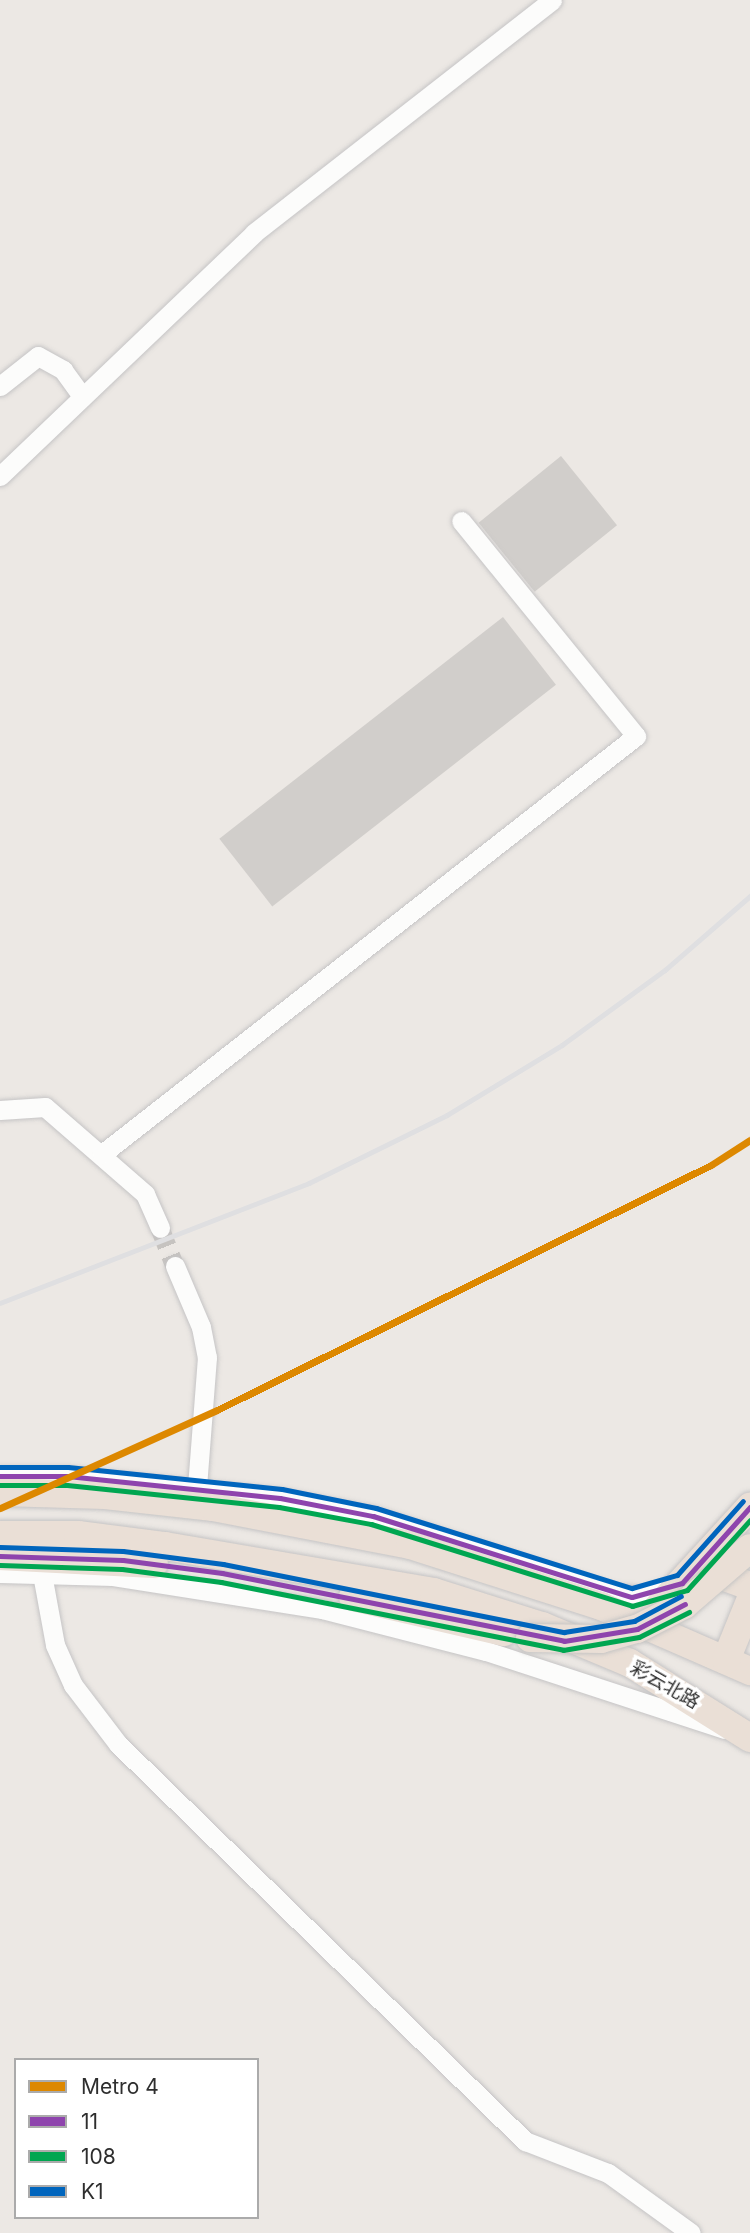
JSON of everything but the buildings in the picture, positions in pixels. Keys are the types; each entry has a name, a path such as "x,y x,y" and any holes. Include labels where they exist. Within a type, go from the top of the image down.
{"highway":[{"path":"0,1492 105,1495 213,1507 410,1545 643,1624 738,1666 750,1601"},
{"path":"643,1624 750,1507"},
{"name":"彩云北路","path":"0,1535 78,1535 165,1546 434,1592 542,1626 629,1663 682,1691 746,1736"},
{"path":"723,1538 720,1570 731,1583 750,1586"},
{"path":"0,1556 124,1560 222,1573 564,1642 601,1639 649,1623 684,1605 750,1548"},
{"path":"615,1594 643,1624"}],"street":[{"path":"0,476 80,395 254,233 552,0"},
{"path":"0,386 37,356 63,370 80,395"},
{"path":"102,1154 636,736 461,521"},
{"path":"0,1110 45,1107 145,1194 160,1228"},
{"path":"175,1266 201,1327 207,1357 197,1488"},
{"path":"0,1476 197,1488 373,1516 615,1594 646,1596 682,1583"},
{"path":"0,1573 113,1576 322,1609 486,1651 746,1736"},
{"path":"42,1574 55,1644 73,1685 118,1744 525,2141 608,2172 691,2233"},
{"path":"738,1666 750,1628"}],"tunnel":[{"path":"160,1228 175,1266"}],"railway":[{"path":"0,1303 309,1183 447,1115 562,1045 665,970 750,896"}],"metro line":[{"name":"4","path":"0,1508 217,1410 711,1165 750,1140"}],"transit line":[{"name":"K1","path":"0,1467 68,1467 282,1489 376,1508 632,1588 677,1575 743,1501"},
{"name":"11","path":"0,1476 67,1476 280,1498 373,1516 632,1597 682,1583 750,1507"},
{"name":"108","path":"0,1485 67,1485 279,1507 371,1524 632,1606 687,1590 750,1520"},
{"name":"K1","path":"0,1547 123,1551 223,1564 564,1632 634,1621 681,1596"},
{"name":"11","path":"0,1556 123,1560 222,1573 564,1641 637,1629 685,1604"},
{"name":"108","path":"0,1565 122,1569 221,1582 563,1650 639,1637 689,1612"}]}
